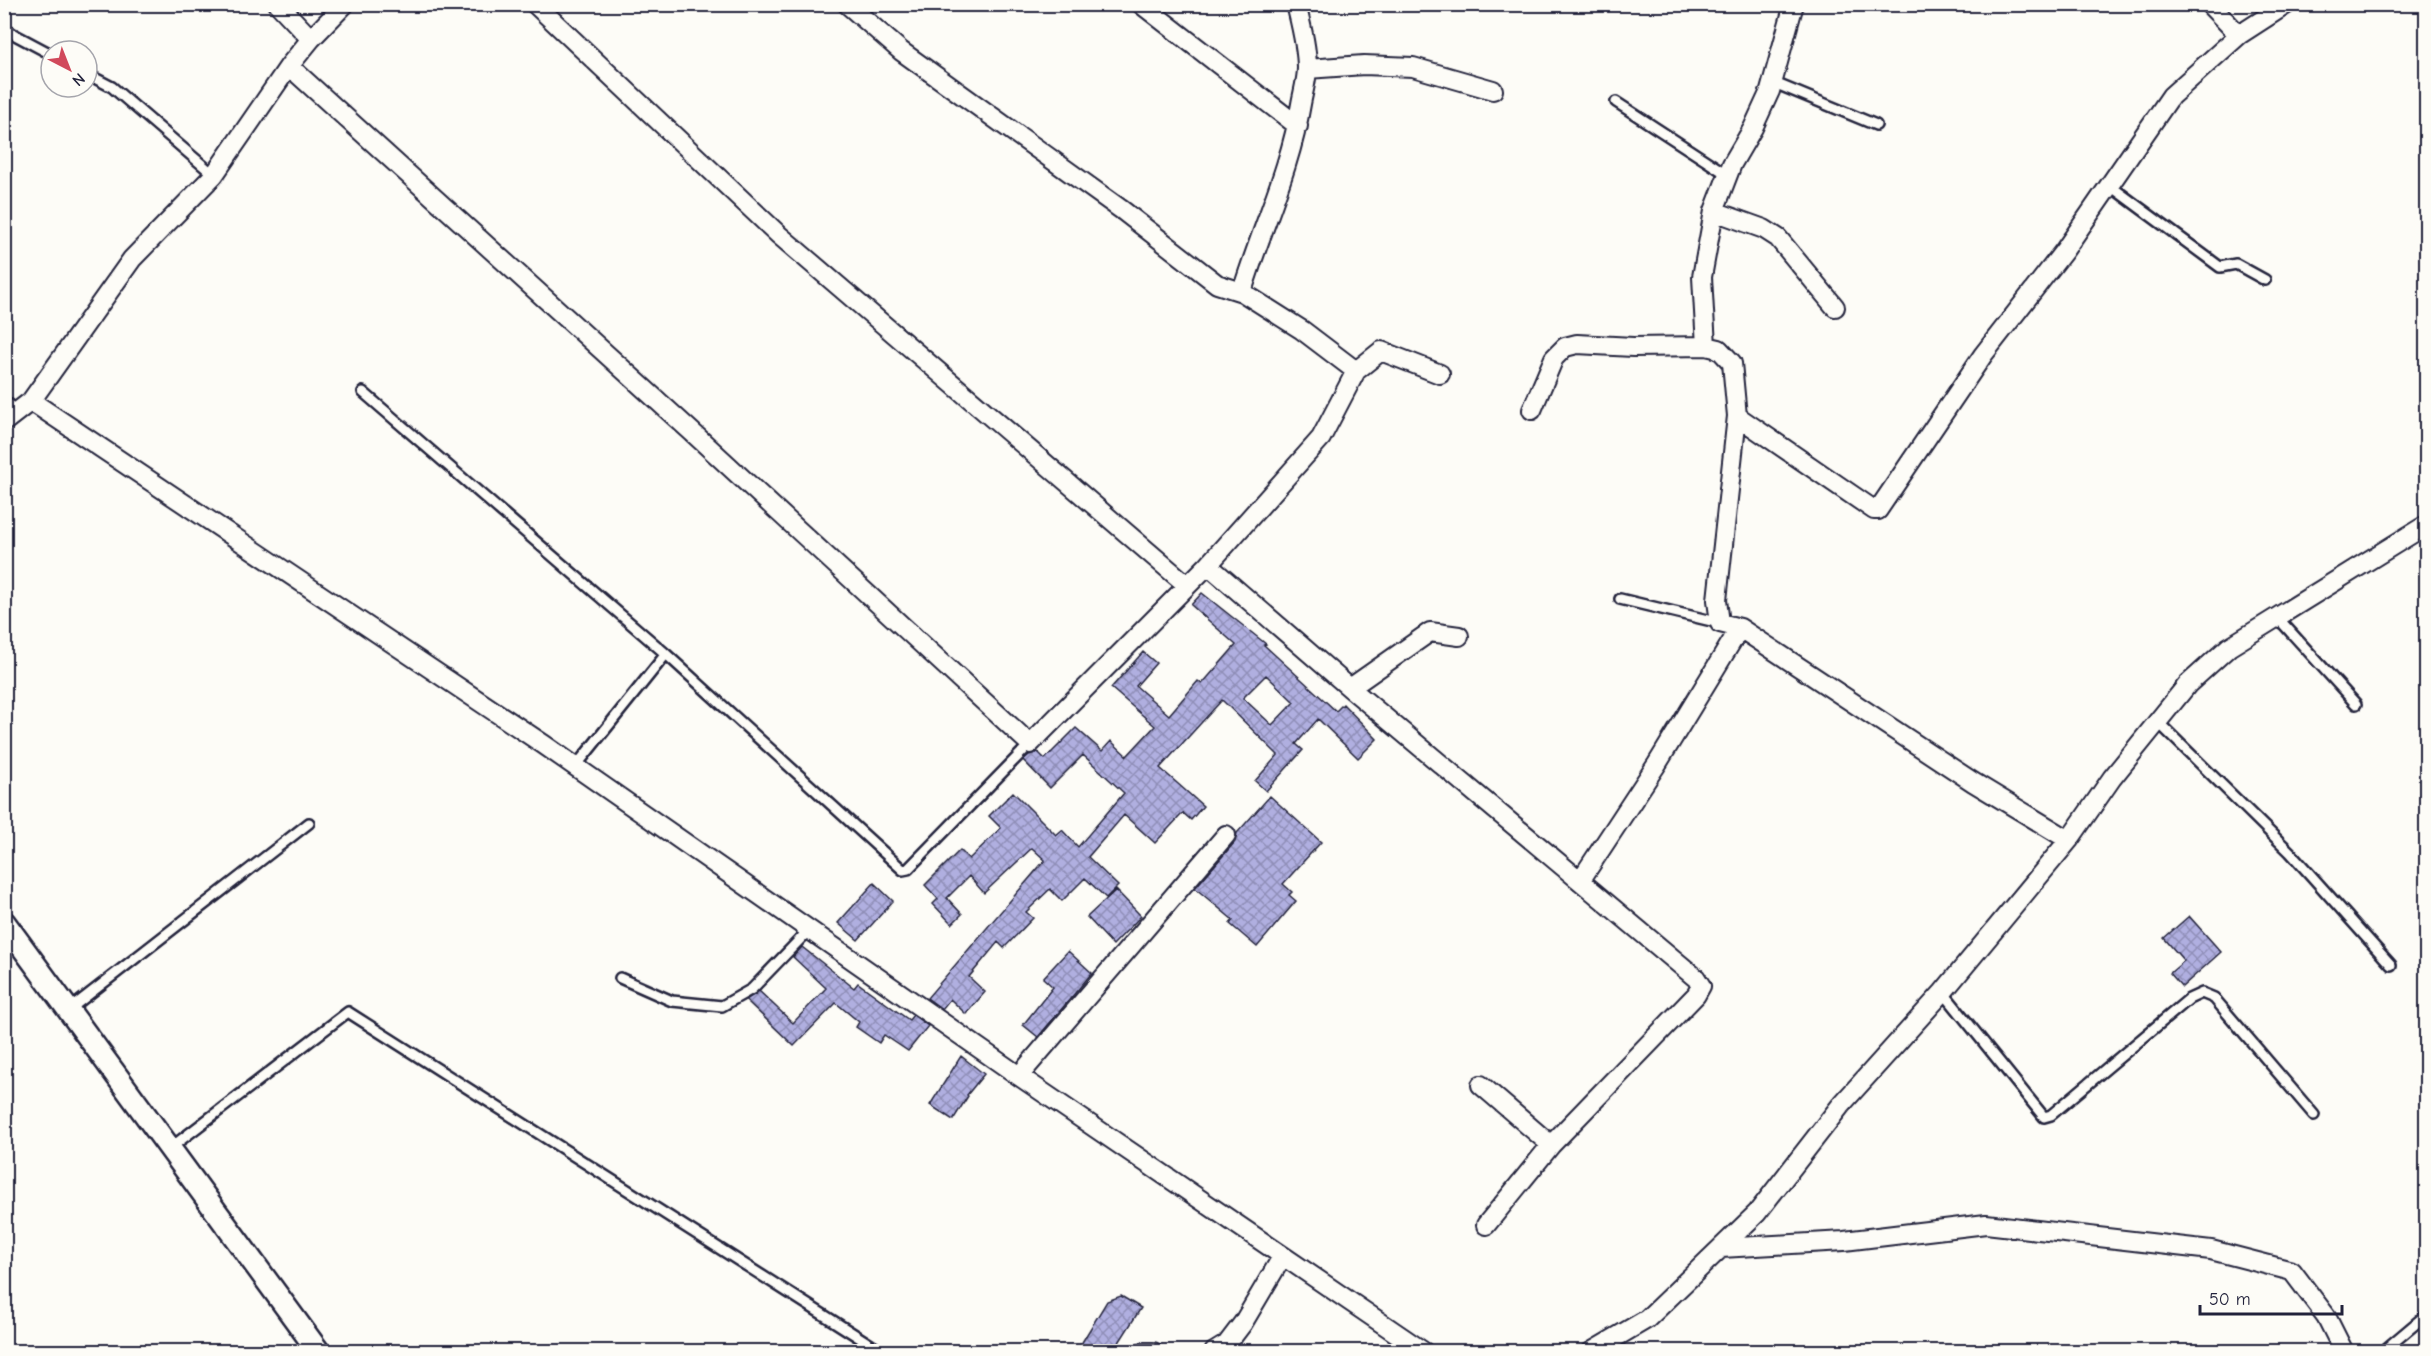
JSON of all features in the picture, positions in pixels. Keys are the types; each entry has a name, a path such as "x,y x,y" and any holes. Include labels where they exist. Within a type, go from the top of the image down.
{"street":[{"path":"278,4 311,39"},
{"path":"345,4 289,66 214,175 132,259 15,409 576,766 1019,1076 1424,1352"},
{"path":"535,4 779,235 1187,585"},
{"path":"847,4 901,51 1122,210 1217,284 1242,292 1302,330 1356,371"},
{"path":"1141,4 1298,126"},
{"path":"1242,292 1254,253 1277,198 1298,126 1307,69 1296,4"},
{"path":"1706,346 1702,277 1714,212 1728,175 1753,129 1772,82 1794,4"},
{"path":"2209,4 2239,35"},
{"path":"1737,416 1874,510 1878,510 1983,355 2064,251 2171,96 2239,35 2287,4"},
{"path":"1307,69 1364,65 1413,67 1493,90"},
{"path":"289,66 692,432 1030,744 1208,565 1321,438 1356,371 1381,351 1440,374"},
{"path":"1714,212 1764,229 1778,238 1835,307"},
{"path":"1532,410 1554,358 1565,347 1577,344 1633,347 1706,346 1719,349 1732,363 1737,416 1717,600 1720,623 1740,628 1973,783 2069,840"},
{"path":"1591,1352 1647,1319 1757,1213 1841,1105 1943,992 2069,840 2112,778 2188,684 2229,646 2424,531"},
{"path":"1208,565 1350,688 1696,978 1701,986 1696,995 1551,1145 1486,1225"},
{"path":"1580,881 1657,764 1740,628"},
{"path":"1350,688 1430,632 1460,636"},
{"path":"1019,1076 1226,836"},
{"path":"4,922 70,1009 169,1149 319,1352"},
{"path":"1480,1085 1551,1145"},
{"path":"1721,1248 1844,1241 1986,1224 2211,1250 2292,1271 2326,1316 2344,1352"},
{"path":"1214,1352 1227,1344 1243,1323 1282,1257"},
{"path":"1144,1352 1153,1352"}],"lane":[{"path":"4,29 39,48"},
{"path":"99,80 112,87 214,175"},
{"path":"1772,82 1875,125"},
{"path":"1616,102 1728,175"},
{"path":"2109,185 2220,267 2236,264 2265,280"},
{"path":"363,393 666,654 903,870 908,869 1030,744"},
{"path":"1620,599 1720,623"},
{"path":"2277,617 2356,704"},
{"path":"576,766 666,654"},
{"path":"2158,722 2289,852 2391,965"},
{"path":"70,1009 309,823"},
{"path":"620,978 672,1001 722,1006 752,989 810,929"},
{"path":"1943,992 2044,1117 2051,1115 2189,999 2202,993 2214,998 2314,1115"},
{"path":"169,1149 348,1012 882,1352"},
{"path":"2382,1352 2427,1315"}],"building":[{"path":"1202,593 1266,644 1264,645 1336,711 1343,704 1377,739 1358,758 1318,719 1296,744 1303,750 1266,791 1255,781 1278,755 1222,700 1160,768 1203,806 1191,820 1183,813 1155,843 1124,815 1088,857 1118,886 1106,898 1085,878 1062,901 1050,889 1026,912 1033,918 1004,948 998,942 969,977 985,992 966,1014 950,999 942,1009 927,998 1045,860 1032,848 984,893 969,876 947,898 962,914 952,924 933,904 938,899 925,885 960,850 969,859 1001,828 989,816 1013,792 1056,835 1062,830 1078,847 1124,793 1083,755 1050,788 1023,760 1038,752 1045,759 1076,728 1102,751 1111,741 1127,756 1155,726 1111,688 1143,652 1156,663 1136,686 1169,715 1198,681 1202,684 1236,645 1191,605","holes":["1266,675 1294,702 1272,725 1243,698"]},
{"path":"1270,796 1321,842 1283,884 1292,892 1289,895 1296,901 1257,947 1230,924 1233,920 1195,888 1235,842 1237,833"},
{"path":"874,883 893,901 858,940 838,923"},
{"path":"1116,890 1141,916 1113,945 1087,917"},
{"path":"2189,916 2221,952 2182,987 2170,973 2184,961 2164,938"},
{"path":"802,947 854,988 858,983 909,1020 913,1015 928,1026 908,1051 884,1035 879,1043 856,1027 859,1022 836,1003 794,1046 746,1000 759,991 793,1023 826,988 793,957"},
{"path":"1068,951 1092,973 1038,1037 1023,1025 1053,987 1043,978"},
{"path":"961,1056 984,1074 967,1095 953,1120 930,1105"},
{"path":"1121,1296 1141,1308 1113,1352 1095,1352 1081,1344 1107,1301"}]}
